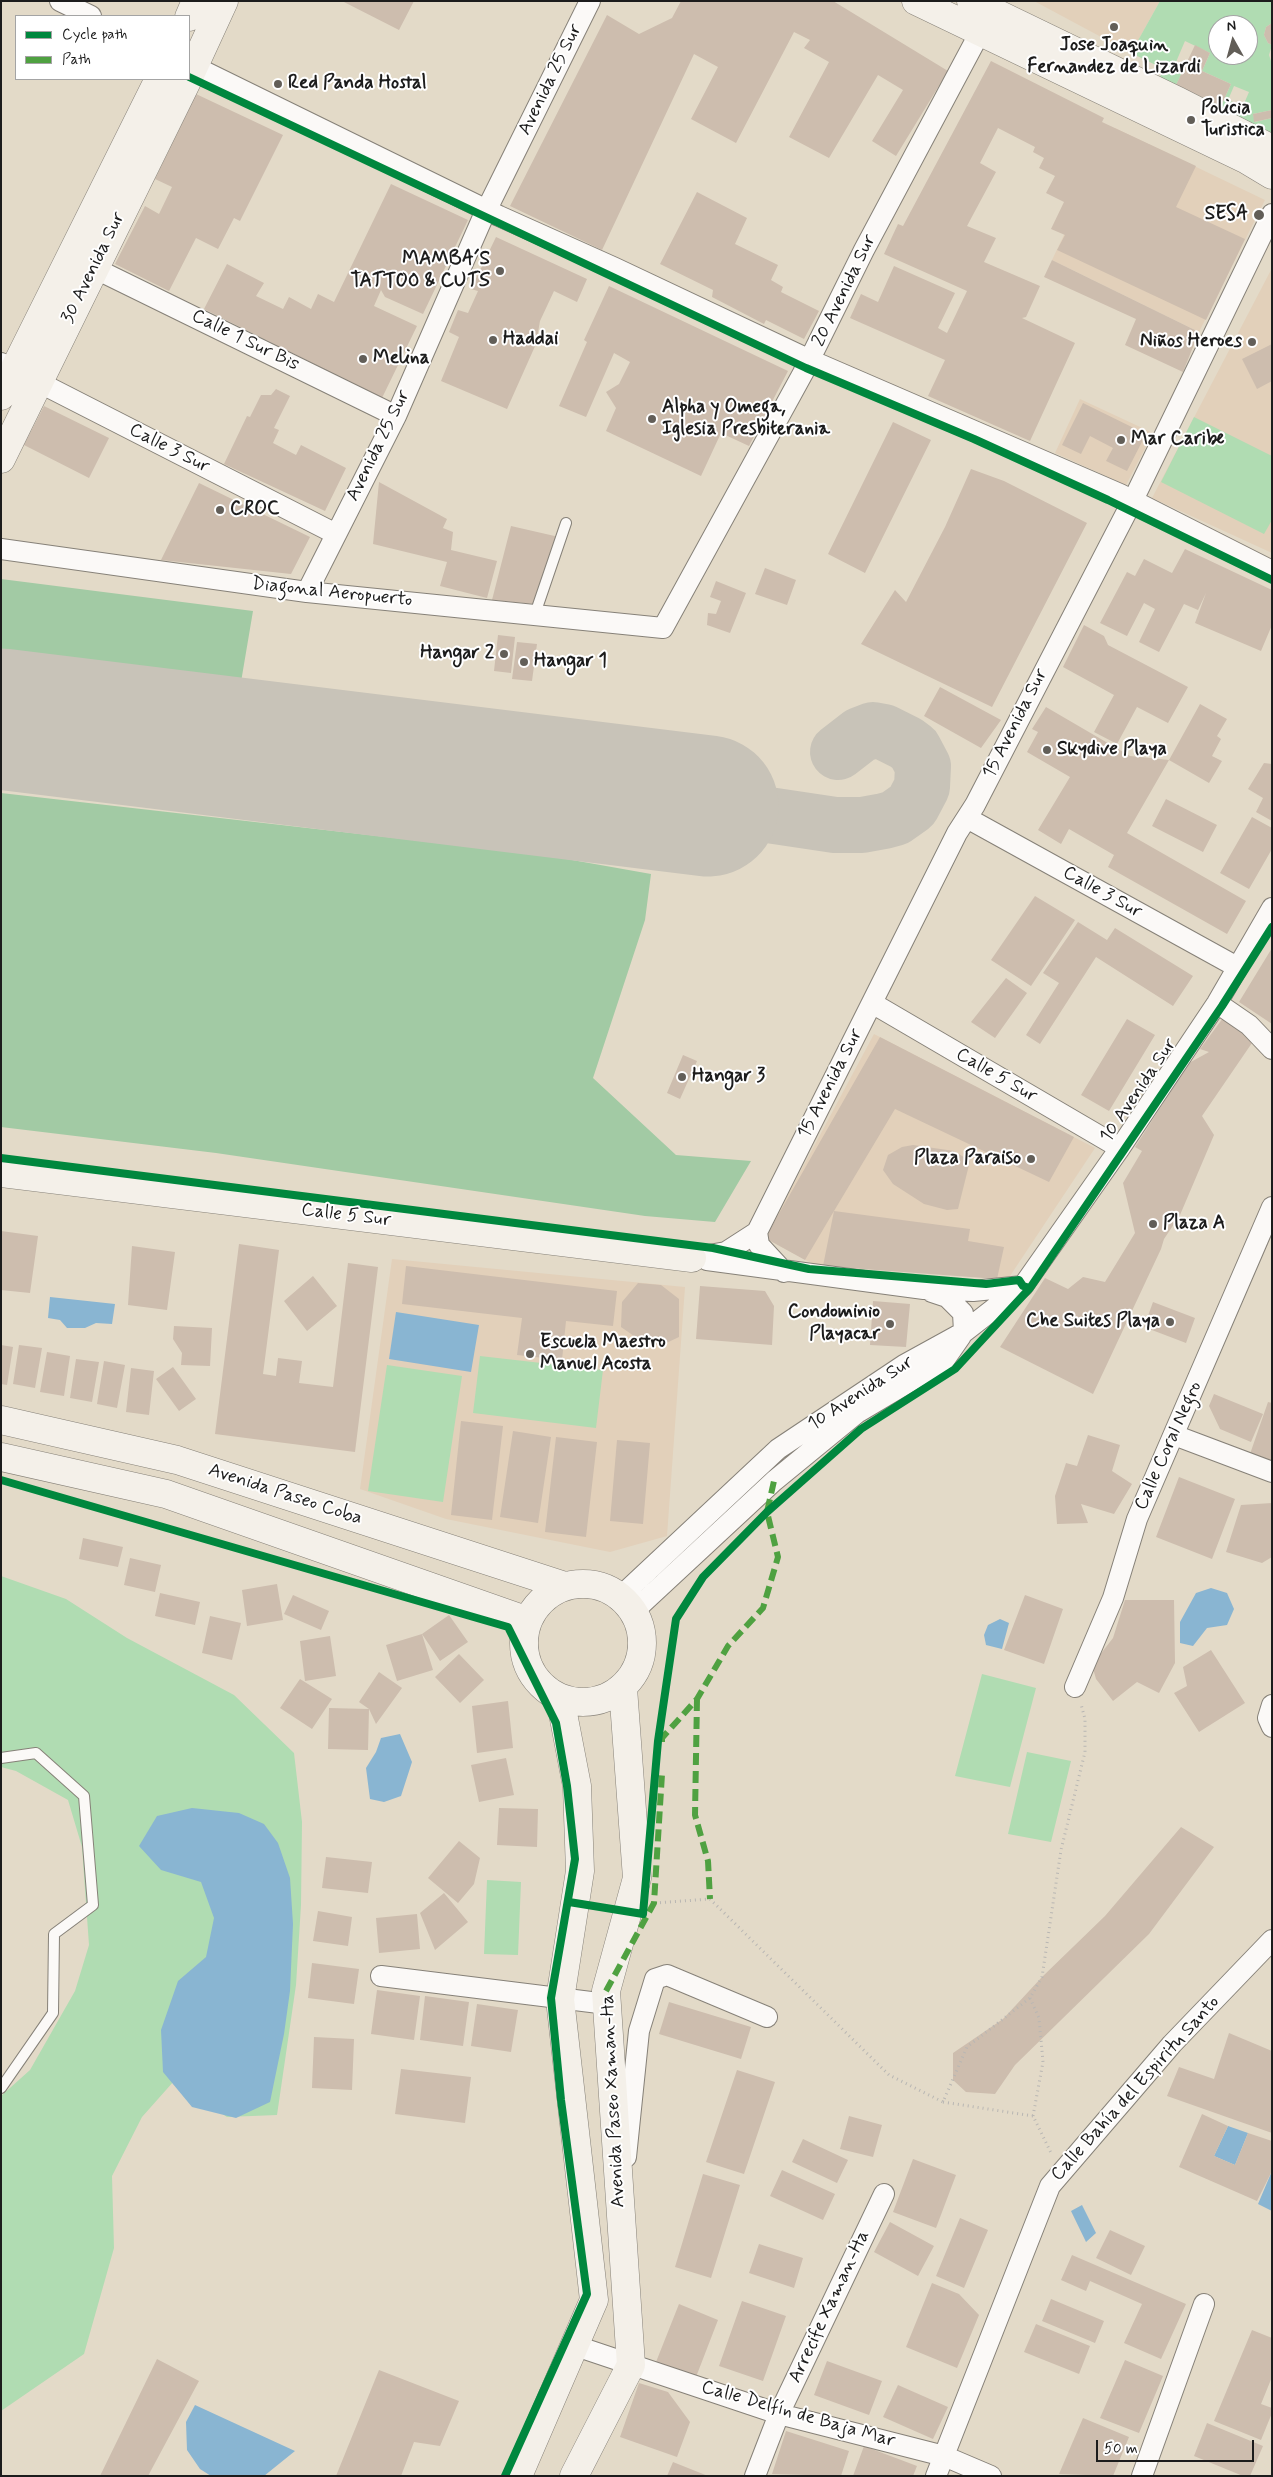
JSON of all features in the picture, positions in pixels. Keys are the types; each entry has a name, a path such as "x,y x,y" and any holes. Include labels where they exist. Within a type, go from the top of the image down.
{"main road":[{"path":"190,15 196,1"},
{"name":"30 Avenida Sur","path":"190,72 224,1"},
{"path":"916,1 985,11 1178,101 1272,149"},
{"path":"985,11 1272,175"},
{"name":"30 Avenida Sur","path":"1,459 18,372 159,80"},
{"name":"30 Avenida Sur","path":"1,396 94,268 186,80"},
{"name":"Calle 5 Sur","path":"1,1173 692,1258"},
{"name":"Avenida Paseo Coba","path":"1,1420 177,1460 565,1586"},
{"name":"Avenida Paseo Coba","path":"1,1458 166,1494 528,1621"},
{"path":"584,1583 604,1587 627,1603 642,1635 641,1660 634,1675 623,1688 609,1697 593,1702 576,1702 560,1698 540,1684 527,1663 524,1642 528,1621 537,1606 549,1594 565,1586 584,1583"},
{"name":"Avenida Paseo Xaman-Ha","path":"623,1688 637,1878 606,1992 631,2365"},
{"name":"Avenida Paseo Xaman-Ha","path":"518,2476 576,2346 594,2300 560,1999 580,1870 577,1786 560,1698"},
{"path":"574,2476 631,2365"}],"street":[{"path":"60,1 89,15"},
{"name":"Avenida 25 Sur","path":"307,592 396,416 486,211 590,1"},
{"name":"20 Avenida Sur","path":"663,628 810,360 985,11"},
{"path":"190,72 810,360 1132,501 1272,571"},
{"name":"15 Avenida Sur","path":"757,1232 872,1003 1132,501 1272,214"},
{"name":"Calle 1 Sur Bis","path":"94,268 396,416"},
{"name":"Calle 3 Sur","path":"18,372 336,534"},
{"name":"Diagonal Aeropuerto","path":"1,549 307,592 663,628"},
{"name":"Calle 3 Sur","path":"967,818 1237,968"},
{"name":"10 Avenida Sur","path":"627,1603 857,1413 943,1362 964,1332 1023,1286 1120,1148 1217,1003 1272,908"},
{"name":"Calle 5 Sur","path":"872,1003 1120,1148"},
{"path":"1217,1003 1249,1025 1272,1049"},
{"name":"Calle Coral Negro","path":"1075,1687 1113,1598 1137,1520 1272,1207"},
{"path":"692,1258 726,1252 757,1232 759,1245 784,1272"},
{"path":"692,1258 784,1272 924,1289 973,1291 1023,1286"},
{"path":"924,1289 947,1297 963,1313 964,1332"},
{"path":"1174,1435 1272,1472"},
{"path":"1272,1704 1268,1718 1272,1727"},
{"name":"Calle Bahía del Espiritu Santo","path":"936,2476 1050,2186 1172,2044 1272,1940"},
{"path":"621,2211 639,2030 655,1979 667,1975 767,2017"},
{"path":"381,1976 607,2004"},
{"name":"Arrecife Xaman-Ha","path":"755,2476 779,2414 884,2194"},
{"path":"1142,2476 1204,2304"},
{"name":"Calle Delfín de Baja Mar","path":"576,2346 779,2414 944,2456 991,2476"}],"lane":[{"path":"535,614 566,523"},
{"path":"1,1758 36,1753 84,1796 93,1905 54,1934 53,2013 1,2088"}],"path":[{"path":"943,2102 967,2047 1030,1998 1042,1977 1061,1850 1085,1752 1085,1719 1075,1687"},
{"path":"654,1903 710,1899 889,2075 943,2102 1034,2116"},
{"path":"1030,1998 1039,2018 1043,2062 1034,2116 1051,2152 1050,2186"}],"shaded area":[{"name":"Jose Joaquin Fernandez de Lizardi","path":"1034,1 1160,1 1131,53"},
{"name":"SESA","path":"1115,128 1265,200 1199,332 1052,260"},
{"name":"Niños Heroes","path":"1272,268 1272,553 1152,498"},
{"path":"1080,399 1153,433 1126,485 1055,453"},
{"path":"874,1034 1095,1148 1008,1279 815,1265 765,1238"},
{"name":"Escuela Maestro Manuel Acosta","path":"392,1259 685,1287 667,1536 610,1552 446,1519 360,1489"}],"green space":[{"path":"1160,1 1272,1 1272,23 1266,27 1264,35 1268,43 1272,45 1269,55 1272,64 1272,110 1253,114 1255,122 1272,118 1272,134 1159,79 1164,69 1131,53","holes":["1234,86 1249,92 1243,106 1228,100"]},
{"path":"1194,417 1272,456 1272,520 1264,534 1161,482"},
{"path":"1,579 253,611 241,682 1,650"},
{"path":"1,793 544,855 651,874 645,920 593,1078 676,1155 751,1161 715,1222 645,1216 216,1153 1,1127"},
{"path":"480,1356 603,1370 596,1428 473,1413"},
{"path":"387,1365 462,1376 443,1502 368,1491"},
{"path":"1,1576 66,1599 127,1638 234,1695 294,1753 302,1822 301,1905 296,1985 277,2115 227,2117 174,2081 142,2117 112,2176 114,2248 84,2354 1,2411 1,2096 30,2070 75,1991 89,1945 82,1847 68,1800 16,1771 1,1767"},
{"path":"982,1674 1036,1688 1010,1787 955,1776"},
{"path":"1027,1752 1071,1761 1051,1842 1008,1834"},
{"path":"487,1880 521,1882 518,1955 484,1954"}],"water":[{"path":"50,1297 115,1304 112,1324 96,1323 85,1328 67,1328 60,1320 48,1318"},
{"path":"396,1312 479,1325 471,1372 389,1359"},
{"path":"1211,1588 1227,1593 1234,1609 1227,1625 1207,1628 1193,1646 1180,1643 1180,1622 1196,1593"},
{"path":"1000,1619 1009,1623 1002,1649 986,1645 984,1635 988,1625"},
{"path":"400,1734 412,1762 401,1796 384,1802 370,1799 366,1768 376,1752 381,1738"},
{"path":"192,1808 239,1813 264,1824 278,1843 290,1878 293,1924 290,1991 284,2034 270,2102 236,2118 192,2107 163,2072 161,2030 178,1981 206,1957 214,1918 201,1882 161,1870 139,1846 157,1816"},
{"path":"1228,2126 1248,2133 1235,2165 1214,2156"},
{"path":"1272,2171 1272,2211 1258,2204"},
{"path":"1082,2205 1096,2233 1086,2242 1071,2211"},
{"path":"195,2405 295,2451 264,2476 211,2476 200,2469 187,2450 186,2422"}],"building":[{"path":"342,1 414,1 399,30"},
{"path":"681,1 833,1 948,71 896,156 872,141 903,90 878,75 829,158 789,137 829,62 804,48 810,40 794,32 736,143 691,119 718,67 694,54 602,250 510,206 607,15 639,34 672,18"},
{"path":"1272,23 1272,45 1268,43 1264,35 1266,27"},
{"path":"1195,45 1208,52 1208,58 1202,71 1231,84 1221,106 1176,85"},
{"path":"991,61 1104,118 1102,122 1196,166 1176,207 1245,239 1206,320 1057,250 1065,235 1051,229 1064,202 1046,193 1055,176 1039,168 1044,158 1033,152 1035,147 998,128 980,163 996,172 967,226 996,238 984,262 1040,286 1026,317 1022,318 1075,343 1030,441 928,396 945,360 850,318 861,294 878,302 894,266 955,293 938,328 947,333 967,291 884,254 898,224 903,226"},
{"path":"196,94 283,135 240,221 234,218 218,249 196,238 169,291 115,264 145,206 159,214 172,187 155,179"},
{"path":"1272,110 1272,118 1254,122 1253,114"},
{"path":"391,184 468,220 423,314 385,297 381,290 374,306 417,326 382,398 204,309 227,264 264,283 256,296 283,309 289,297 311,309 318,294 334,302"},
{"path":"697,192 747,218 735,244 778,265 771,280 783,287 781,292 819,311 804,339 766,320 764,324 712,297 713,290 660,264"},
{"path":"496,237 587,279 577,302 554,291 540,321 536,344 507,409 441,381 459,337 449,332 458,310 468,313 478,291 471,289"},
{"path":"1052,260 1199,332 1183,372 1125,345 1136,319 1044,277"},
{"path":"609,286 788,371 749,446 721,433 701,476 606,431 616,408 606,392 619,384 630,362 614,353 586,417 559,406 587,342 584,340"},
{"path":"1272,344 1272,381 1257,389 1242,359"},
{"path":"276,389 290,396 274,428 279,430 273,443 296,455 301,445 346,468 325,511 224,464 247,416 250,417 261,395 271,395"},
{"name":"Mar Caribe","path":"1083,403 1146,434 1127,471 1106,461 1113,448 1090,436 1081,454 1062,445"},
{"path":"44,406 109,438 89,478 24,445"},
{"path":"893,422 931,440 865,573 828,554"},
{"path":"971,469 1004,481 1087,523 992,707 861,644 895,590 906,602 945,527"},
{"path":"379,482 447,519 443,528 453,532 451,550 497,561 487,598 440,586 447,562 373,544"},
{"name":"CROC","path":"199,483 310,537 291,574 161,560"},
{"path":"511,526 559,537 535,604 492,600"},
{"path":"1185,549 1272,590 1272,625 1261,651 1195,623 1206,593 1198,610 1184,604 1159,652 1139,642 1155,609 1144,603 1127,636 1100,623 1127,572 1135,576 1144,559 1172,573"},
{"path":"765,568 796,580 787,605 755,594"},
{"path":"716,581 746,593 730,633 707,625 708,613 716,614 721,601 710,597"},
{"path":"1084,625 1104,636 1108,645 1188,687 1168,723 1137,707 1117,744 1094,732 1114,695 1063,667"},
{"name":"Hangar 2","path":"498,635 515,637 511,673 494,671"},
{"name":"Hangar 1","path":"517,642 537,644 532,681 512,679"},
{"path":"940,687 1001,720 981,748 924,716"},
{"path":"1200,704 1227,719 1217,736 1221,739 1212,756 1222,761 1209,783 1169,760"},
{"path":"1046,707 1130,756 1169,760 1127,833 1246,901 1227,934 1108,867 1114,855 1069,829 1061,844 1038,830 1070,777 1027,752 1038,732 1032,729"},
{"path":"1264,763 1272,764 1272,821 1256,812 1263,798 1248,789"},
{"path":"1166,799 1217,825 1203,852 1152,826"},
{"path":"1252,817 1272,828 1272,849 1249,889 1220,873"},
{"path":"1035,896 1075,920 1031,986 991,960"},
{"path":"1078,922 1107,940 1115,928 1193,976 1173,1006 1096,957 1040,1044 1026,1035 1059,983 1043,973"},
{"path":"1272,948 1272,1024 1239,1002"},
{"path":"1006,978 1027,993 995,1038 971,1022"},
{"name":"Plaza A","path":"1223,1018 1254,1040 1202,1116 1214,1135 1180,1215 1164,1239 1093,1394 1000,1347 1045,1278 1068,1289 1083,1277 1105,1282 1135,1233 1123,1183 1142,1151 1135,1147 1189,1063 1209,1052 1200,1049"},
{"path":"1127,1019 1155,1035 1109,1111 1081,1095"},
{"name":"Plaza Paraiso","path":"880,1037 1074,1137 1049,1182 895,1109 805,1260 765,1238"},
{"name":"Hangar 3","path":"683,1055 697,1061 680,1099 667,1093"},
{"path":"913,1145 954,1151 970,1161 958,1209 947,1210 924,1204 893,1184 883,1170 888,1155 902,1147"},
{"name":"Plaza Paraiso","path":"834,1211 970,1229 968,1241 1004,1247 997,1279 823,1266"},
{"path":"1,1231 38,1236 30,1293 1,1290"},
{"path":"239,1244 279,1250 263,1374 276,1376 278,1358 302,1361 299,1383 333,1387 348,1263 378,1267 355,1452 215,1434"},
{"path":"132,1246 175,1252 167,1310 128,1305"},
{"path":"406,1266 617,1291 613,1326 566,1321 562,1360 517,1355 522,1318 402,1304"},
{"path":"313,1276 337,1306 307,1331 284,1301"},
{"path":"638,1283 661,1285 679,1299 679,1337 662,1345 647,1345 621,1327 622,1302"},
{"path":"700,1286 765,1291 774,1306 772,1345 696,1339"},
{"name":"Condominio Playacar","path":"873,1301 910,1304 906,1347 870,1345"},
{"name":"Che Suites Playa","path":"1153,1302 1195,1318 1186,1343 1144,1327"},
{"path":"174,1326 212,1328 210,1366 181,1365 182,1353 173,1339"},
{"path":"1,1345 13,1347 7,1385 1,1384"},
{"path":"19,1345 42,1348 35,1388 13,1384"},
{"path":"47,1352 70,1356 64,1396 40,1392"},
{"path":"76,1359 99,1362 92,1402 70,1398"},
{"path":"104,1361 125,1365 117,1408 97,1404"},
{"path":"173,1367 196,1399 179,1411 156,1379"},
{"path":"131,1368 154,1371 149,1415 126,1412"},
{"path":"1214,1394 1263,1414 1251,1442 1220,1429 1209,1406"},
{"path":"1268,1402 1272,1403 1272,1462 1250,1454"},
{"path":"461,1421 503,1426 492,1520 451,1515"},
{"path":"513,1431 551,1437 538,1523 500,1517"},
{"path":"1088,1435 1120,1445 1112,1471 1132,1484 1114,1514 1081,1504 1088,1523 1057,1524 1055,1496 1066,1463 1077,1466"},
{"path":"556,1437 597,1442 586,1537 545,1532"},
{"path":"617,1440 650,1443 643,1524 610,1521"},
{"path":"1179,1477 1235,1499 1212,1559 1156,1537"},
{"path":"1272,1503 1272,1557 1262,1563 1226,1552 1241,1505"},
{"path":"83,1538 123,1547 118,1567 79,1559"},
{"path":"130,1558 161,1565 155,1592 124,1585"},
{"path":"277,1584 283,1620 247,1626 242,1590"},
{"path":"160,1593 200,1602 195,1625 155,1616"},
{"path":"293,1595 329,1611 321,1630 284,1614"},
{"path":"1025,1595 1063,1609 1044,1664 1004,1650"},
{"path":"1125,1600 1174,1600 1175,1663 1159,1693 1137,1682 1113,1701 1096,1679 1092,1665 1113,1638"},
{"path":"449,1615 468,1642 440,1661 422,1634"},
{"path":"210,1616 241,1623 232,1660 202,1653"},
{"path":"422,1634 433,1670 397,1681 386,1645"},
{"path":"330,1636 336,1676 305,1681 300,1641"},
{"path":"1211,1650 1245,1703 1199,1732 1174,1693 1187,1686 1183,1667"},
{"path":"459,1654 484,1680 460,1703 435,1677"},
{"path":"379,1672 402,1688 376,1724 369,1709 359,1702"},
{"path":"300,1679 332,1699 312,1729 280,1708"},
{"path":"508,1701 513,1748 477,1753 472,1706"},
{"path":"329,1708 369,1709 368,1750 328,1749"},
{"path":"506,1758 514,1795 479,1802 471,1765"},
{"path":"499,1808 538,1809 537,1847 497,1845"},
{"path":"1181,1827 1214,1847 1149,1934 1015,2065 995,2094 966,2092 953,2080 953,2053 1003,2019 1042,1977 1105,1916"},
{"path":"459,1841 480,1858 474,1884 458,1903 428,1878"},
{"path":"326,1857 372,1862 368,1893 322,1888"},
{"path":"444,1893 468,1922 435,1950 420,1913"},
{"path":"318,1911 352,1917 348,1946 313,1941"},
{"path":"417,1914 420,1949 379,1953 376,1918"},
{"path":"312,1963 359,1969 354,2004 308,1998"},
{"path":"377,1990 420,1996 414,2040 371,2034"},
{"path":"425,1996 469,2002 463,2046 420,2040"},
{"path":"669,2002 751,2027 741,2059 659,2034"},
{"path":"477,2004 518,2010 511,2052 471,2046"},
{"path":"1229,2033 1272,2051 1272,2133 1167,2096 1179,2067 1214,2079"},
{"path":"314,2037 354,2039 352,2090 312,2088"},
{"path":"401,2069 471,2077 465,2123 395,2114"},
{"path":"737,2070 775,2082 744,2174 706,2162"},
{"path":"1202,2114 1228,2126 1214,2156 1235,2165 1248,2133 1272,2141 1272,2171 1257,2201 1179,2167"},
{"path":"849,2116 882,2125 873,2157 840,2149"},
{"path":"803,2139 848,2160 837,2183 792,2162"},
{"path":"913,2159 956,2175 936,2228 893,2212"},
{"path":"782,2170 835,2194 823,2220 770,2196"},
{"path":"703,2174 740,2185 711,2278 675,2267"},
{"path":"960,2218 988,2230 964,2288 936,2276"},
{"path":"890,2222 934,2246 918,2276 874,2252"},
{"path":"1110,2230 1145,2246 1131,2275 1096,2258"},
{"path":"759,2244 803,2258 794,2288 749,2273"},
{"path":"1072,2255 1186,2304 1161,2359 1124,2343 1142,2304 1090,2281 1086,2291 1061,2280"},
{"path":"932,2283 959,2294 979,2315 957,2368 906,2347"},
{"path":"1051,2299 1104,2321 1095,2343 1042,2321"},
{"path":"742,2301 786,2316 763,2381 719,2366"},
{"path":"679,2304 718,2320 696,2377 656,2362"},
{"path":"1036,2324 1090,2346 1079,2374 1024,2352"},
{"path":"1252,2330 1272,2338 1272,2377 1261,2404 1272,2408 1272,2413 1261,2440 1214,2421"},
{"path":"157,2359 199,2381 148,2476 100,2476"},
{"path":"1125,2360 1163,2376 1139,2433 1100,2418"},
{"path":"827,2361 882,2381 869,2415 814,2395"},
{"path":"379,2370 459,2401 440,2446 414,2442 401,2476 336,2476"},
{"path":"639,2383 668,2392 690,2422 677,2457 620,2437"},
{"path":"898,2385 948,2407 933,2439 883,2417"},
{"path":"1083,2418 1129,2437 1113,2476 1059,2474"},
{"path":"1207,2423 1263,2446 1250,2476 1243,2476 1194,2456"},
{"path":"786,2431 849,2451 841,2476 772,2474"},
{"path":"864,2446 917,2466 913,2476 853,2476"},
{"path":"673,2462 708,2476 667,2476"}],"taxiway":[{"path":"708,806 835,825 862,825 884,821 895,818 912,806 922,787 923,766 914,749 906,743 884,732 873,730 860,735 838,752"}],"runway":[{"path":"1,719 708,806"}],"marked path":[{"path":"662,1742 662,1738 697,1699 728,1646 763,1608 778,1557 767,1512 774,1481"},
{"path":"697,1699 695,1815 708,1861 710,1899"},
{"path":"606,1991 654,1903 662,1774"}],"cycle path":[{"path":"190,77 806,368 974,439 1108,500 1272,580"},
{"path":"569,1902 643,1914 658,1741 676,1619 703,1577 767,1512 861,1429 955,1369 1030,1288 1222,1006 1272,927"},
{"path":"1,1158 713,1248 809,1269 986,1284 1019,1280 1023,1286 1030,1288"},
{"path":"1,1480 508,1627 556,1723 567,1786 575,1859 551,1998 561,2100 587,2294 505,2476"}],"place":[{"name":"Jose Joaquin Fernandez de Lizardi","path":"1114,27"},
{"name":"Red Panda Hostal","path":"278,84"},
{"name":"Policia Turistica","path":"1191,120"},
{"name":"SESA","path":"1259,215"},
{"name":"MAMBA´S TATTOO & CUTS","path":"500,271"},
{"name":"Haddai","path":"493,340"},
{"name":"Niños Heroes","path":"1252,342"},
{"name":"Melina","path":"363,359"},
{"name":"Alpha y Omega, Iglesia Presbiterania","path":"652,419"},
{"name":"Mar Caribe","path":"1121,440"},
{"name":"CROC","path":"220,510"},
{"name":"Hangar 2","path":"504,654"},
{"name":"Hangar 1","path":"524,662"},
{"name":"Skydive Playa","path":"1047,750"},
{"name":"Hangar 3","path":"682,1077"},
{"name":"Plaza Paraiso","path":"1031,1159"},
{"name":"Plaza A","path":"1153,1224"},
{"name":"Che Suites Playa","path":"1170,1322"},
{"name":"Condominio Playacar","path":"890,1324"},
{"name":"Escuela Maestro Manuel Acosta","path":"530,1354"}]}
